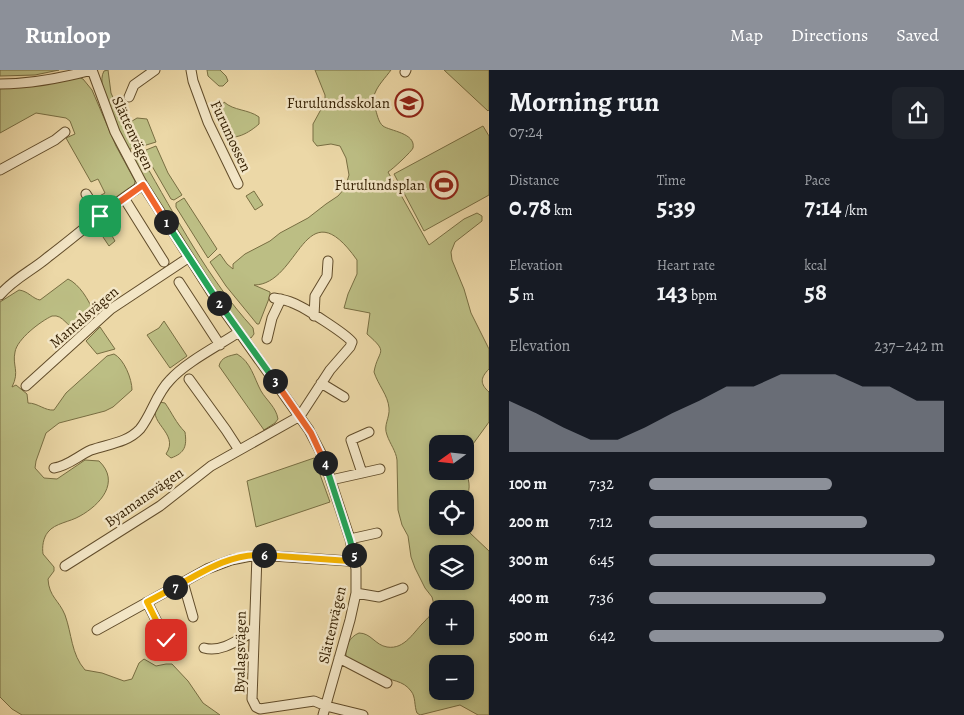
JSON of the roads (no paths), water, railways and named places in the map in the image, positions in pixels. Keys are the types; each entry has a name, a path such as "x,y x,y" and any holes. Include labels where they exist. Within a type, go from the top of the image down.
{"street":[{"path":"0,84 57,79 92,70"},
{"name":"Slättenvägen","path":"92,70 115,132 143,185 188,258 300,416 317,444 331,480 355,560 356,593 324,710"},
{"path":"129,97 134,85 155,70"},
{"name":"Furumossen","path":"191,70 204,114 238,184"},
{"path":"0,170 55,140 65,132"},
{"path":"0,295 5,288 143,185"},
{"path":"86,194 100,216"},
{"path":"124,198 164,262"},
{"name":"Mantalsvägen","path":"26,386 111,309 188,258"},
{"path":"314,316 315,296 327,276 328,262"},
{"path":"178,282 220,345"},
{"path":"267,339 277,298 292,302 346,336 352,342"},
{"path":"54,468 62,467 91,451 117,443 133,435 144,423 159,394 169,380 239,332"},
{"path":"300,416 336,361 359,335"},
{"path":"189,379 238,450"},
{"path":"321,383 344,397"},
{"name":"Byamansvägen","path":"65,566 160,506 211,466 300,416"},
{"path":"362,473 351,440 369,432"},
{"path":"331,480 380,469"},
{"path":"350,540 377,533"},
{"path":"97,630 207,569 242,557 257,555 355,560"},
{"name":"Byalagsvägen","path":"257,555 252,700 256,707 260,709 310,701 324,710"},
{"path":"184,582 193,618"},
{"path":"356,593 379,597 403,588"},
{"path":"147,602 166,640"},
{"path":"204,648 213,650 220,648 254,631"},
{"path":"339,658 387,683"},
{"path":"324,710 363,715"}],"place":[{"name":"Furulundsskolan","path":"409,103"},
{"name":"Furulundsplan","path":"444,185"}]}
